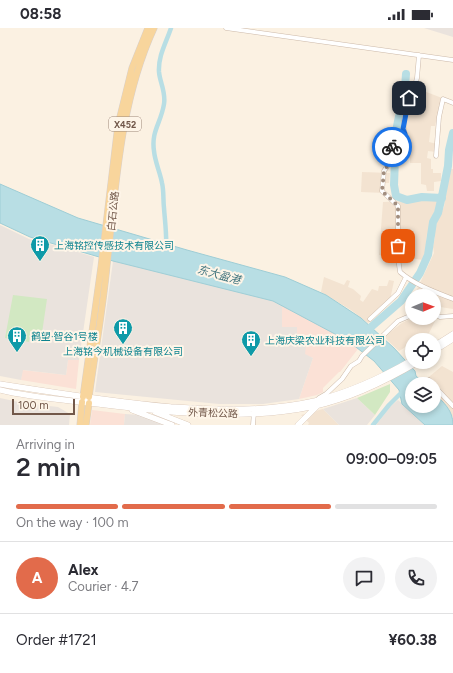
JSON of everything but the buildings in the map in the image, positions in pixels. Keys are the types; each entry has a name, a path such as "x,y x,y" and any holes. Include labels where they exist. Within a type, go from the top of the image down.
{"main road":[{"name":"白石公路","path":"86,400 104,268 118,125 132,68 148,28"},
{"name":"白石公路","path":"109,223 123,132 137,73 146,45 154,28"},
{"path":"441,342 453,334"},
{"path":"441,347 453,339"},
{"name":"外青松公路","path":"380,380 405,364"},
{"name":"外青松公路","path":"0,384 145,409 215,414 285,412 325,400 347,396 405,368"},
{"name":"外青松公路","path":"0,390 26,396 86,400"},
{"path":"80,425 86,400"},
{"path":"86,400 86,425"},
{"path":"303,425 325,400"},
{"path":"298,425 317,403"},
{"name":"外青松公路","path":"121,405 254,412"},
{"path":"121,405 172,425"},
{"path":"145,409 188,425"}],"street":[{"path":"226,28 453,60"},
{"path":"419,55 414,91 412,97 409,98 403,129 405,134 401,138 392,138 392,159 384,171 382,191 398,206 398,268 400,272 419,284 453,299"},
{"path":"436,156 439,117 443,100 453,103"},
{"path":"370,319 398,293 408,278"},
{"path":"441,317 453,316"},
{"path":"317,403 342,379 351,366 359,361 362,356 398,321 405,318"},
{"path":"441,393 453,406"},
{"path":"253,425 254,412"}],"shaded area":[{"path":"424,28 453,28 453,37"},
{"path":"411,86 442,98 435,126 431,126 429,142 437,144 436,152 428,151 427,158 431,159 431,169 433,169 433,173 441,173 441,181 434,182 434,191 427,191 426,185 421,184 421,163 410,163 410,158 404,158 404,153 402,153 402,148 404,148 404,129 410,96 407,95"},
{"path":"450,169 453,169 453,309 441,307 441,289 417,289 434,253 433,247 435,237 433,236 437,222 444,207"},
{"path":"362,172 390,173 389,183 385,183 384,193 361,192"},
{"path":"438,200 436,215 431,221 429,234 427,234 426,244 428,245 424,260 379,255 383,202"},
{"path":"0,225 29,239 94,257 79,360 68,360 66,375 23,370 21,380 0,376"},
{"path":"113,261 273,301 282,305 282,327 297,327 297,346 306,346 305,354 313,358 299,399 263,404 219,404 95,392"},
{"path":"324,277 344,285 347,280 350,281 348,287 353,289 361,296 360,300 363,302 372,289 378,291 379,286 387,286 389,280 394,281 390,300 368,323 351,310 321,292"},
{"path":"282,305 348,341 358,349 340,372 323,388 323,392 317,395 299,399 313,358 305,355 282,327"},
{"path":"405,322 405,325 433,325 429,333 405,333 405,347 399,351 384,337"},
{"path":"68,360 79,360 76,389 21,380 22,370 66,375"},
{"path":"441,367 453,372 453,418 449,409 441,400 441,377 429,377 438,369 441,369"},
{"path":"0,398 23,403 58,407 70,414 69,425 0,425"},
{"path":"357,398 375,415 367,425 339,425 323,409"},
{"path":"398,400 405,406 405,413 412,413 425,425 376,425 391,406"},
{"path":"323,409 339,425 308,425 309,423 301,415"},
{"path":"92,410 125,414 124,425 90,425"},
{"path":"125,414 141,415 168,425 124,425"}],"green space":[{"path":"13,295 47,299 42,333 33,331 30,334 29,342 5,338"},
{"path":"390,384 390,392 375,415 357,398"}],"water":[{"name":"东大盈港","path":"0,184 78,218 285,277 326,295 361,318 405,360 405,369 413,369 415,371 417,377 405,377 405,407 402,404 399,390 374,361 348,341 273,301 113,261 30,237 0,223"},
{"path":"441,401 450,411 453,425 425,425 412,413 441,413"}],"waterway":[{"path":"166,250 163,189 155,159 153,144 155,132 164,104 164,92 160,80 159,66 171,28"},
{"path":"406,74 405,87 396,131 394,185 396,196 407,200 422,197 442,198"},
{"path":"371,327 401,301 420,273 428,255 433,222 438,213 442,196 453,133"},
{"path":"373,425 389,405 404,390"}],"way so far":[{"path":"392,147 392,159 384,171 382,191 398,206 398,246"}],"place":[{"name":"上海铭控传感技术有限公司","path":"40,262"},
{"name":"上海铭今机械设备有限公司","path":"123,345"},
{"name":"鹤望·智谷1号楼","path":"17,353"},
{"name":"上海庆梁农业科技有限公司","path":"251,357"}],"route":[{"path":"392,147 392,138 401,138 405,134 403,129 409,98"}]}
